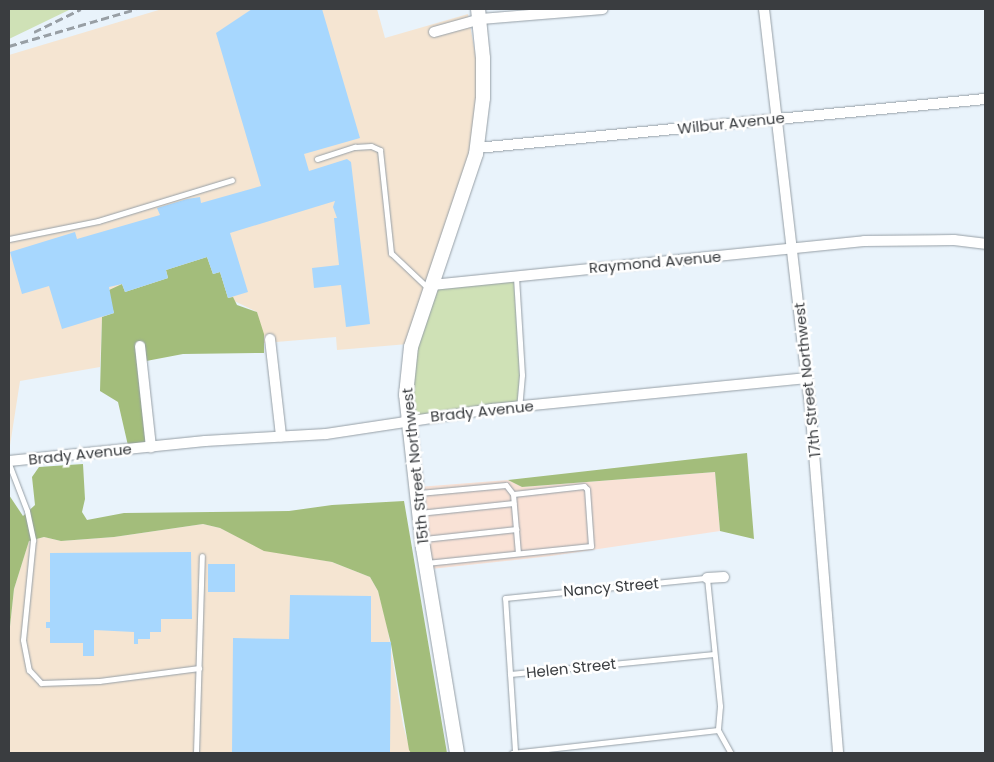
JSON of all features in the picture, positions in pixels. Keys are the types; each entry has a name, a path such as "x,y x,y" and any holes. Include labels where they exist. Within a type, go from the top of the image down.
{"street":[{"path":"434,32 479,14 603,9"},
{"name":"17th Street Northwest","path":"764,9 779,118 807,378 838,753"},
{"name":"15th Street Northwest","path":"457,753 416,494 408,421 408,361 431,287 466,192 476,148 482,98 479,14"},
{"name":"Wilbur Avenue","path":"476,148 985,99"},
{"name":"Raymond Avenue","path":"431,287 879,240 954,240 985,244"},
{"path":"270,339 281,436"},
{"path":"140,346 151,447"},
{"name":"Brady Avenue","path":"9,463 151,447 383,427 408,421 519,408 807,378"},
{"path":"707,578 724,577"}],"lane":[{"path":"317,159 355,147 371,146 380,150 391,253 431,287"},
{"path":"9,239 98,221 232,180"},
{"path":"516,277 522,375 519,408"},
{"path":"9,463 26,511 33,540 23,640 29,670 41,683 99,681 199,668"},
{"path":"416,494 506,485 513,494 518,554"},
{"path":"426,563 591,546 593,542 587,489 584,486 513,494"},
{"path":"419,513 513,503"},
{"path":"422,540 516,529"},
{"path":"196,753 202,556"},
{"path":"707,578 720,706 718,730 731,753"},
{"name":"Nancy Street","path":"510,674 504,602 508,596 707,578"},
{"name":"Helen Street","path":"514,752 510,674 714,654"},
{"path":"514,752 718,730"}],"shaded area":[{"path":"162,9 377,9 385,38 468,14 477,63 476,121 467,161 408,344 337,350 336,337 264,343 257,312 228,298 220,272 213,274 207,257 167,270 168,278 125,292 114,313 102,317 100,367 20,381 9,452 9,55"},
{"path":"715,472 720,531 551,556 431,569 418,487 508,480 522,487"},
{"path":"203,524 220,528 264,550 332,562 370,577 378,591 387,625 403,725 411,753 9,753 9,636 14,589 29,541 44,537 61,541 114,537"}],"green space":[{"path":"9,9 71,9 9,39"},
{"path":"207,257 213,274 220,272 228,298 233,297 237,305 257,312 264,334 264,353 183,354 141,362 151,447 129,450 118,402 100,391 102,317 114,313 107,291 122,284 125,292 168,278 166,270"},
{"path":"514,281 520,375 517,406 411,417 411,368 433,287"},
{"path":"747,453 754,539 720,531 715,472 522,487 508,480"},
{"path":"83,464 85,499 82,512 87,520 124,513 289,511 332,505 404,501 447,753 411,753 409,750 391,644 378,591 370,577 332,562 264,551 220,528 203,524 114,537 61,541 44,537 29,541 14,589 9,636 9,495 23,516 35,505 32,477 39,467"}],"building":[{"path":"252,9 322,9 360,138 304,154 309,171 347,159 351,162 370,324 346,327 341,285 314,288 312,268 339,265 334,218 337,218 333,207 335,201 230,233 248,292 228,298 220,272 213,274 207,257 166,270 168,278 125,292 122,284 109,287 114,313 62,329 49,286 22,294 10,252 75,232 77,239 160,215 157,208 187,199 200,197 201,203 261,186 216,33"},
{"path":"191,552 192,619 161,619 161,632 150,632 150,639 138,639 138,644 134,644 134,632 94,630 94,656 83,656 83,643 50,643 50,628 46,628 46,622 50,622 50,553"},
{"path":"208,564 235,564 235,592 208,592"},
{"path":"290,595 371,596 371,642 391,642 390,753 232,753 233,638 289,639"}],"railway":[{"path":"34,32 81,9"},
{"path":"9,46 136,9"}]}
